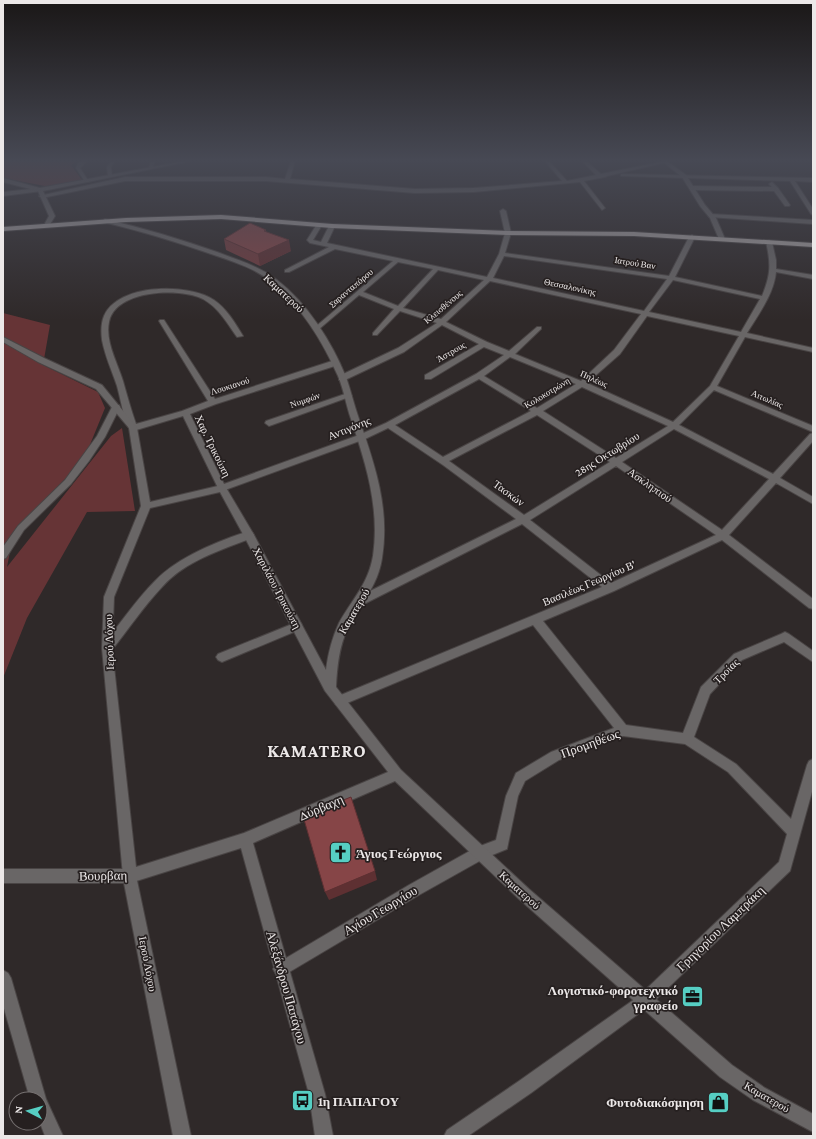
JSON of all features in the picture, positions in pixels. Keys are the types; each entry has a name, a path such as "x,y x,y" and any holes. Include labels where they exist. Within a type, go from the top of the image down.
{"main road":[{"path":"3,229 105,221 216,217 332,226 508,233 634,234 813,245"}],"street":[{"path":"47,225 52,216 51,214"},
{"name":"Κλεισθένους","path":"342,378 401,350 442,322 489,279 502,254 508,233 504,214"},
{"path":"722,239 712,216 813,222"},
{"name":"Καματερού","path":"105,221 181,240 256,269 284,291 306,314 335,363 342,378 362,437 379,506 380,536 377,563 371,582 362,600 343,627 338,640 331,668 330,688 396,774 425,799 480,853 644,1001 726,1071 749,1088 813,1123"},
{"path":"318,225 310,240 322,245 332,226"},
{"name":"Κολοκοτρώνη","path":"444,460 538,411 582,384 617,352 671,278 692,238"},
{"name":"28ης Οκτωβρίου","path":"362,600 525,519 674,426 712,387 764,298 772,279 773,270 773,260 769,242"},
{"name":"Θεσσαλονίκης","path":"322,245 744,333 813,350"},
{"path":"287,271 334,247"},
{"name":"Ιατρού Βαν","path":"502,254 671,278 764,298"},
{"name":"Σαρανταπόρου","path":"316,329 397,260"},
{"path":"375,334 437,268"},
{"path":"773,270 813,277"},
{"path":"146,506 133,428 106,341 105,325 108,312 117,303 132,296 172,290 186,290 208,299 223,311 239,336"},
{"name":"Πηλέως","path":"359,293 442,322 484,344 582,384 674,426 775,479 813,501"},
{"path":"162,321 214,402"},
{"name":"Αντιγόνης","path":"146,506 222,488 362,437 389,425 479,376 509,354 539,328"},
{"path":"3,340 41,360 99,387 133,428"},
{"name":"Άστρους","path":"428,377 484,344"},
{"name":"Λουκιανού","path":"133,428 185,413 214,402 335,363"},
{"name":"Ασκληπιού","path":"479,376 538,411 617,462 723,536 813,605"},
{"name":"Αιτωλίας","path":"712,387 813,429"},
{"name":"Νυμφών","path":"269,423 348,396"},
{"path":"3,555 21,528 68,482 86,459 101,437 116,407"},
{"name":"Χαρ. Τρικούπη","path":"185,413 222,488"},
{"name":"Τασκών","path":"389,425 444,460 525,519 610,588"},
{"name":"Βασιλέως Γεωργίου Β'","path":"340,701 536,620 723,536 813,436"},
{"name":"Χαριλάου Τρικούπη","path":"222,488 249,535 330,688"},
{"name":"Ιερού Λόχου","path":"146,506 109,597 107,648 130,876 182,1136"},
{"path":"107,648 158,583 184,564 204,553 249,535"},
{"path":"536,620 624,730"},
{"path":"222,657 297,626"},
{"name":"Τροίας","path":"687,739 705,691 738,657 785,636 813,657"},
{"name":"Προμηθέως","path":"480,853 502,844 512,796 520,777 555,756 624,730 687,739 732,768 795,832"},
{"name":"Γρηγορίου Λαμπράκη","path":"453,1136 525,1088 644,1001 786,866 813,765"},
{"name":"Δύρβαχη","path":"245,840 396,774"},
{"name":"Βουρβαη","path":"3,876 130,876 245,840"},
{"name":"Αλεξάνδρου Παπάγου","path":"245,840 317,1094 324,1136"},
{"name":"Αγίου Γεωργίου","path":"281,969 414,890 480,853"},
{"path":"3,978 36,1091"},
{"path":"48,1122 54,1136"}],"shaded area":[{"path":"3,313 50,325 43,365 98,392 105,408 89,447 72,472 28,517 13,536 7,567 111,436 122,428 135,511 87,512 27,618 3,678"}],"building":[{"path":"250,223 266,230 264,231 289,240 258,254 224,239"},
{"name":"Άγιος Γεώργιος","path":"351,797 375,871 325,892 303,816"}],"place":[{"name":"Άγιος Γεώργιος","path":"341,853"},
{"name":"Λογιστικό-φοροτεχνικό γραφείο","path":"693,997"},
{"name":"1η ΠΑΠΑΓΟΥ","path":"302,1101"},
{"name":"Φυτοδιακόσμηση","path":"719,1102"}],"district":[{"name":"KAMATERO","path":"317,751"}]}
